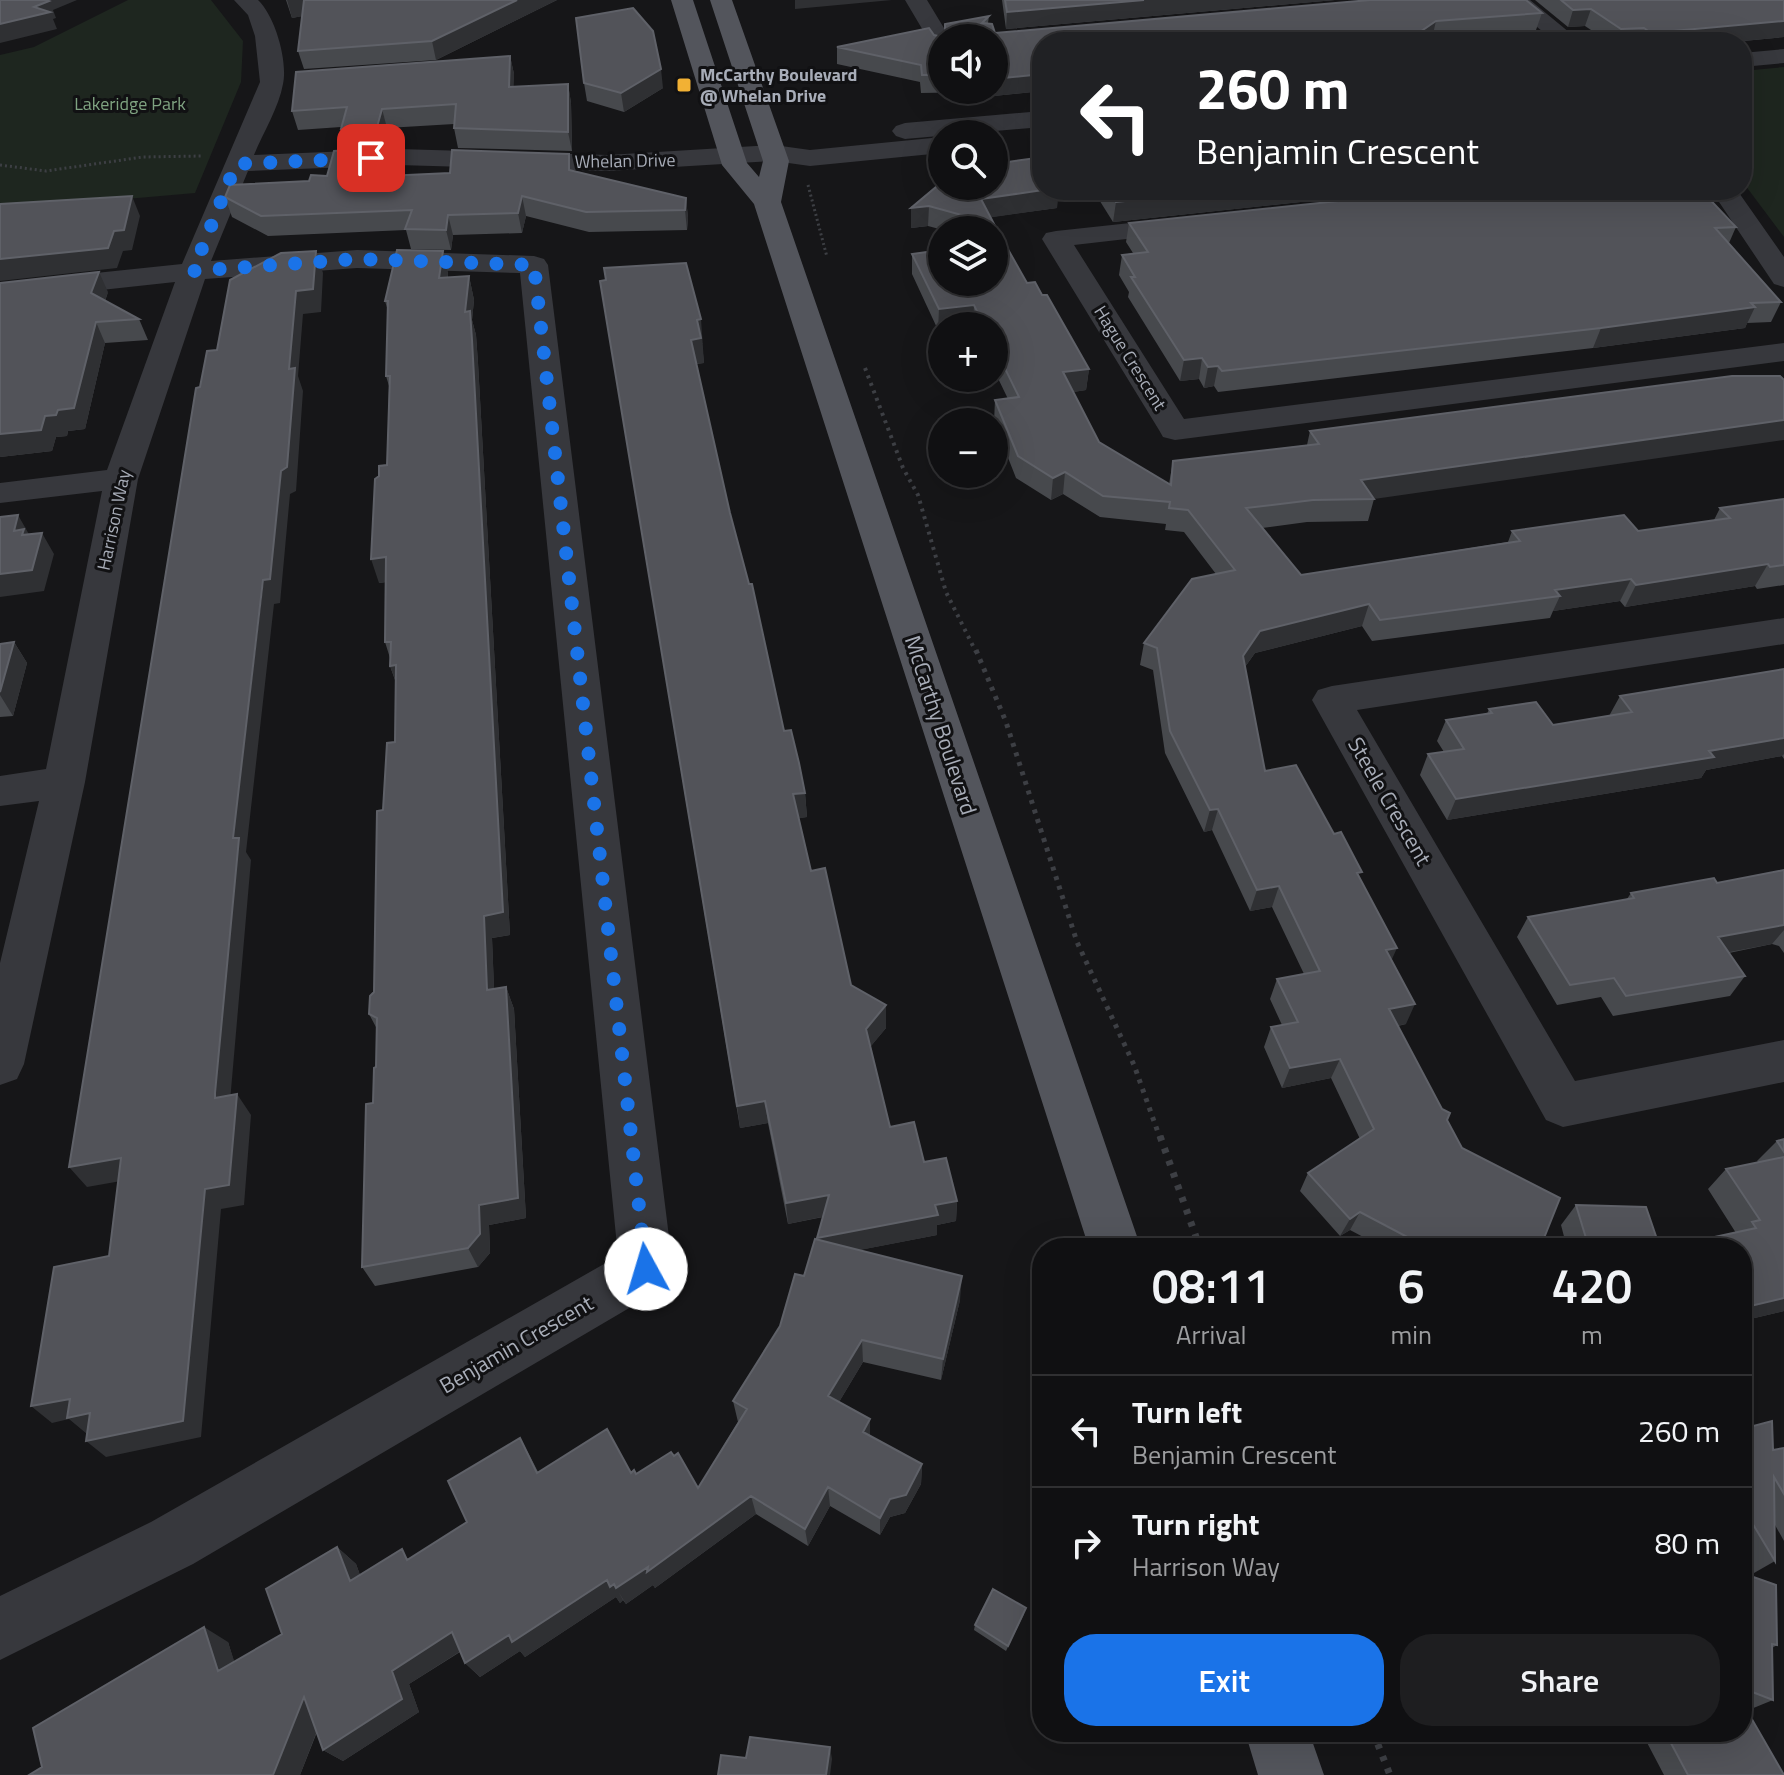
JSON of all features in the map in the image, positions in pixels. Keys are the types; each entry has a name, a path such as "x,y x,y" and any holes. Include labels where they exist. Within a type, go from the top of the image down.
{"main road":[{"name":"McCarthy Boulevard","path":"682,0 735,165 767,202 1112,1238"},
{"path":"721,0 775,157 767,202"},
{"path":"1280,1742 1291,1775"}],"street":[{"name":"Harrison Way","path":"0,1064 64,782 121,479 193,271 238,159 283,81 258,12 245,0"},
{"path":"916,0 930,24"},
{"path":"1516,0 1556,32"},
{"path":"1752,59 1784,56"},
{"name":"Whelan Drive","path":"775,157 802,141 1032,120"},
{"path":"1008,138 1032,136"},
{"name":"Whelan Drive","path":"238,159 398,157 608,163 732,157 810,158 928,146"},
{"path":"1731,200 1784,278"},
{"name":"Hague Crescent","path":"1215,222 1056,239 1175,430 1784,352"},
{"name":"Benjamin Crescent","path":"0,1629 172,1543 646,1269 534,265 357,259 193,271"},
{"path":"0,292 193,271"},
{"path":"0,493 121,479"},
{"name":"Steele Crescent","path":"1784,631 1332,700 1563,1105 1784,1061"},
{"path":"0,791 64,782"}],"path":[{"path":"0,165 24,171 53,172 143,156 238,159"},
{"path":"775,157 804,176 811,192 830,270"},
{"path":"863,361 903,468 918,495 946,592 975,649 1006,722 1077,942 1134,1065 1196,1238"},
{"path":"1377,1742 1390,1775"}],"green space":[{"name":"Lakeridge Park","path":"128,0 211,0 243,41 241,82 195,193 0,210 0,55 34,47"},
{"path":"1784,67 1784,237 1752,194 1752,70"}],"building":[{"path":"0,0 46,0 49,1 34,7 50,12 0,24"},
{"path":"304,0 517,0 432,41 298,51"},
{"path":"1005,0 1144,0 1007,12"},
{"path":"1370,0 1526,0 1542,13 1436,21 1420,32 1032,32 1032,75 1008,78 1008,32"},
{"path":"1561,0 1784,0 1784,21 1650,32 1644,28 1621,29 1591,9 1573,10"},
{"path":"633,8 653,31 661,69 621,93 584,83 576,18"},
{"path":"989,16 982,23 992,24 945,24"},
{"path":"928,28 928,75 922,75 921,65 837,47"},
{"path":"510,56 509,87 568,84 568,132 454,128 456,104 382,109 377,127 341,129 347,107 292,111 296,72"},
{"path":"371,149 364,177 450,173 452,150 569,154 569,170 686,198 685,210 586,212 522,196 518,213 448,215 446,230 405,229 412,210 261,216 225,197 230,185 309,181 311,175 327,176 334,151"},
{"path":"1032,159 1032,192 1008,195 1008,162"},
{"path":"928,194 928,200 982,200 990,216 965,216 929,206 911,208"},
{"path":"132,196 124,230 114,231 108,248 0,259 0,204"},
{"path":"1347,200 1710,200 1736,227 1715,228 1781,302 1751,303 1755,307 1601,328 1222,371 1218,366 1208,367 1202,358 1184,360 1131,277 1135,277 1122,255 1148,252 1129,223"},
{"path":"1008,249 1027,283 1035,282 1042,295 1047,295 1089,369 1063,372 1099,442 1171,485 1173,461 1319,444 1310,431 1732,376 1780,376 1784,380 1784,420 1361,480 1374,499 1313,500 1246,508 1301,575 1520,541 1512,531 1624,515 1638,531 1730,518 1720,508 1784,499 1784,565 1770,567 1768,564 1636,585 1631,579 1555,590 1560,596 1380,620 1369,604 1260,631 1243,656 1265,771 1296,765 1334,834 1341,832 1362,872 1357,873 1397,948 1386,950 1415,1004 1389,1009 1442,1109 1450,1113 1447,1120 1462,1148 1560,1198 1544,1238 1409,1238 1360,1212 1350,1219 1308,1173 1374,1129 1340,1059 1290,1068 1271,1027 1298,1022 1277,979 1320,971 1279,886 1257,890 1218,809 1210,810 1170,731 1157,648 1144,643 1192,579 1235,570 1188,510 1169,508 1170,502 1103,496 1065,472 1053,478 1018,456 1008,432 1008,408 998,408 995,400 1019,397 1008,375 1008,312 977,312 974,305 939,309 933,296 1008,296"},
{"path":"397,250 443,251 439,278 469,276 465,312 470,311 472,340 503,912 484,916 487,990 506,987 518,1198 479,1205 480,1234 468,1248 362,1267 366,1104 373,1103 376,1067 377,1018 369,1014 370,996 374,992 377,811 383,810 387,743 395,742 396,665 390,666 391,642 385,642 386,557 371,559 375,479 379,476 379,466 387,465 390,376 386,376 388,301 385,301"},
{"path":"316,251 313,289 296,291 289,369 295,368 287,467 281,471 270,579 263,580 233,838 239,838 215,1093 215,1098 237,1094 229,1185 205,1189 183,1421 86,1441 90,1413 67,1418 70,1399 31,1406 54,1267 109,1256 121,1158 69,1167 196,388 200,387 207,351 217,350 230,280 281,253"},
{"path":"928,252 928,287 912,254"},
{"path":"686,263 701,319 697,320 701,338 691,340 730,513 749,584 752,584 784,731 791,730 799,763 805,793 793,794 811,871 825,868 851,985 886,1005 866,1029 890,1127 914,1122 924,1162 946,1158 957,1201 935,1205 938,1215 817,1238 829,1195 786,1203 765,1101 737,1106 600,281 606,280 604,268"},
{"path":"99,272 91,293 139,319 96,322 74,408 45,416 41,430 0,434 0,283"},
{"path":"18,515 14,531 24,529 22,535 42,533 32,570 0,574 0,517"},
{"path":"14,642 0,692 0,644"},
{"path":"1784,669 1784,738 1709,751 1714,757 1456,799 1428,754 1464,749 1446,720 1492,713 1489,709 1536,702 1553,725 1632,712 1620,696"},
{"path":"1784,870 1784,925 1718,937 1745,976 1626,996 1614,978 1570,985 1528,917 1634,898 1631,893 1714,878 1717,883"},
{"path":"1784,1139 1784,1152 1777,1141"},
{"path":"1784,1157 1784,1298 1752,1306 1752,1238 1710,1238 1756,1228 1752,1222 1760,1220 1726,1169"},
{"path":"1576,1205 1646,1207 1657,1238 1586,1238"},
{"path":"815,1239 962,1276 943,1359 862,1340 828,1396 870,1419 863,1432 922,1464 906,1495 890,1499 880,1518 828,1487 805,1529 751,1496 647,1572 648,1567 616,1588 614,1584 610,1587 607,1580 512,1642 509,1635 465,1663 452,1632 392,1671 402,1699 323,1750 304,1697 273,1775 29,1775 42,1767 33,1728 204,1627 218,1671 282,1634 266,1589 337,1547 350,1581 402,1549 407,1560 467,1522 448,1481 520,1438 537,1473 607,1429 631,1473 634,1470 636,1474 671,1452 674,1456 678,1453 698,1488 747,1409 733,1401 780,1326 795,1274 804,1276"},
{"path":"1772,1421 1773,1450 1784,1448 1784,1494 1774,1477 1775,1561 1752,1523 1752,1426"},
{"path":"1752,1577 1776,1585 1777,1645 1772,1644 1773,1700 1752,1692"},
{"path":"993,1589 1026,1608 1008,1646 975,1625"},
{"path":"1752,1719 1784,1775 1688,1775 1670,1742 1752,1742"},
{"path":"750,1737 830,1747 826,1775 718,1775 721,1755 746,1758"}],"place":[{"name":"McCarthy Boulevard @ Whelan Drive","path":"684,85"}],"route":[{"path":"371,158 236,164 193,271 357,259 534,265 646,1269"}]}
